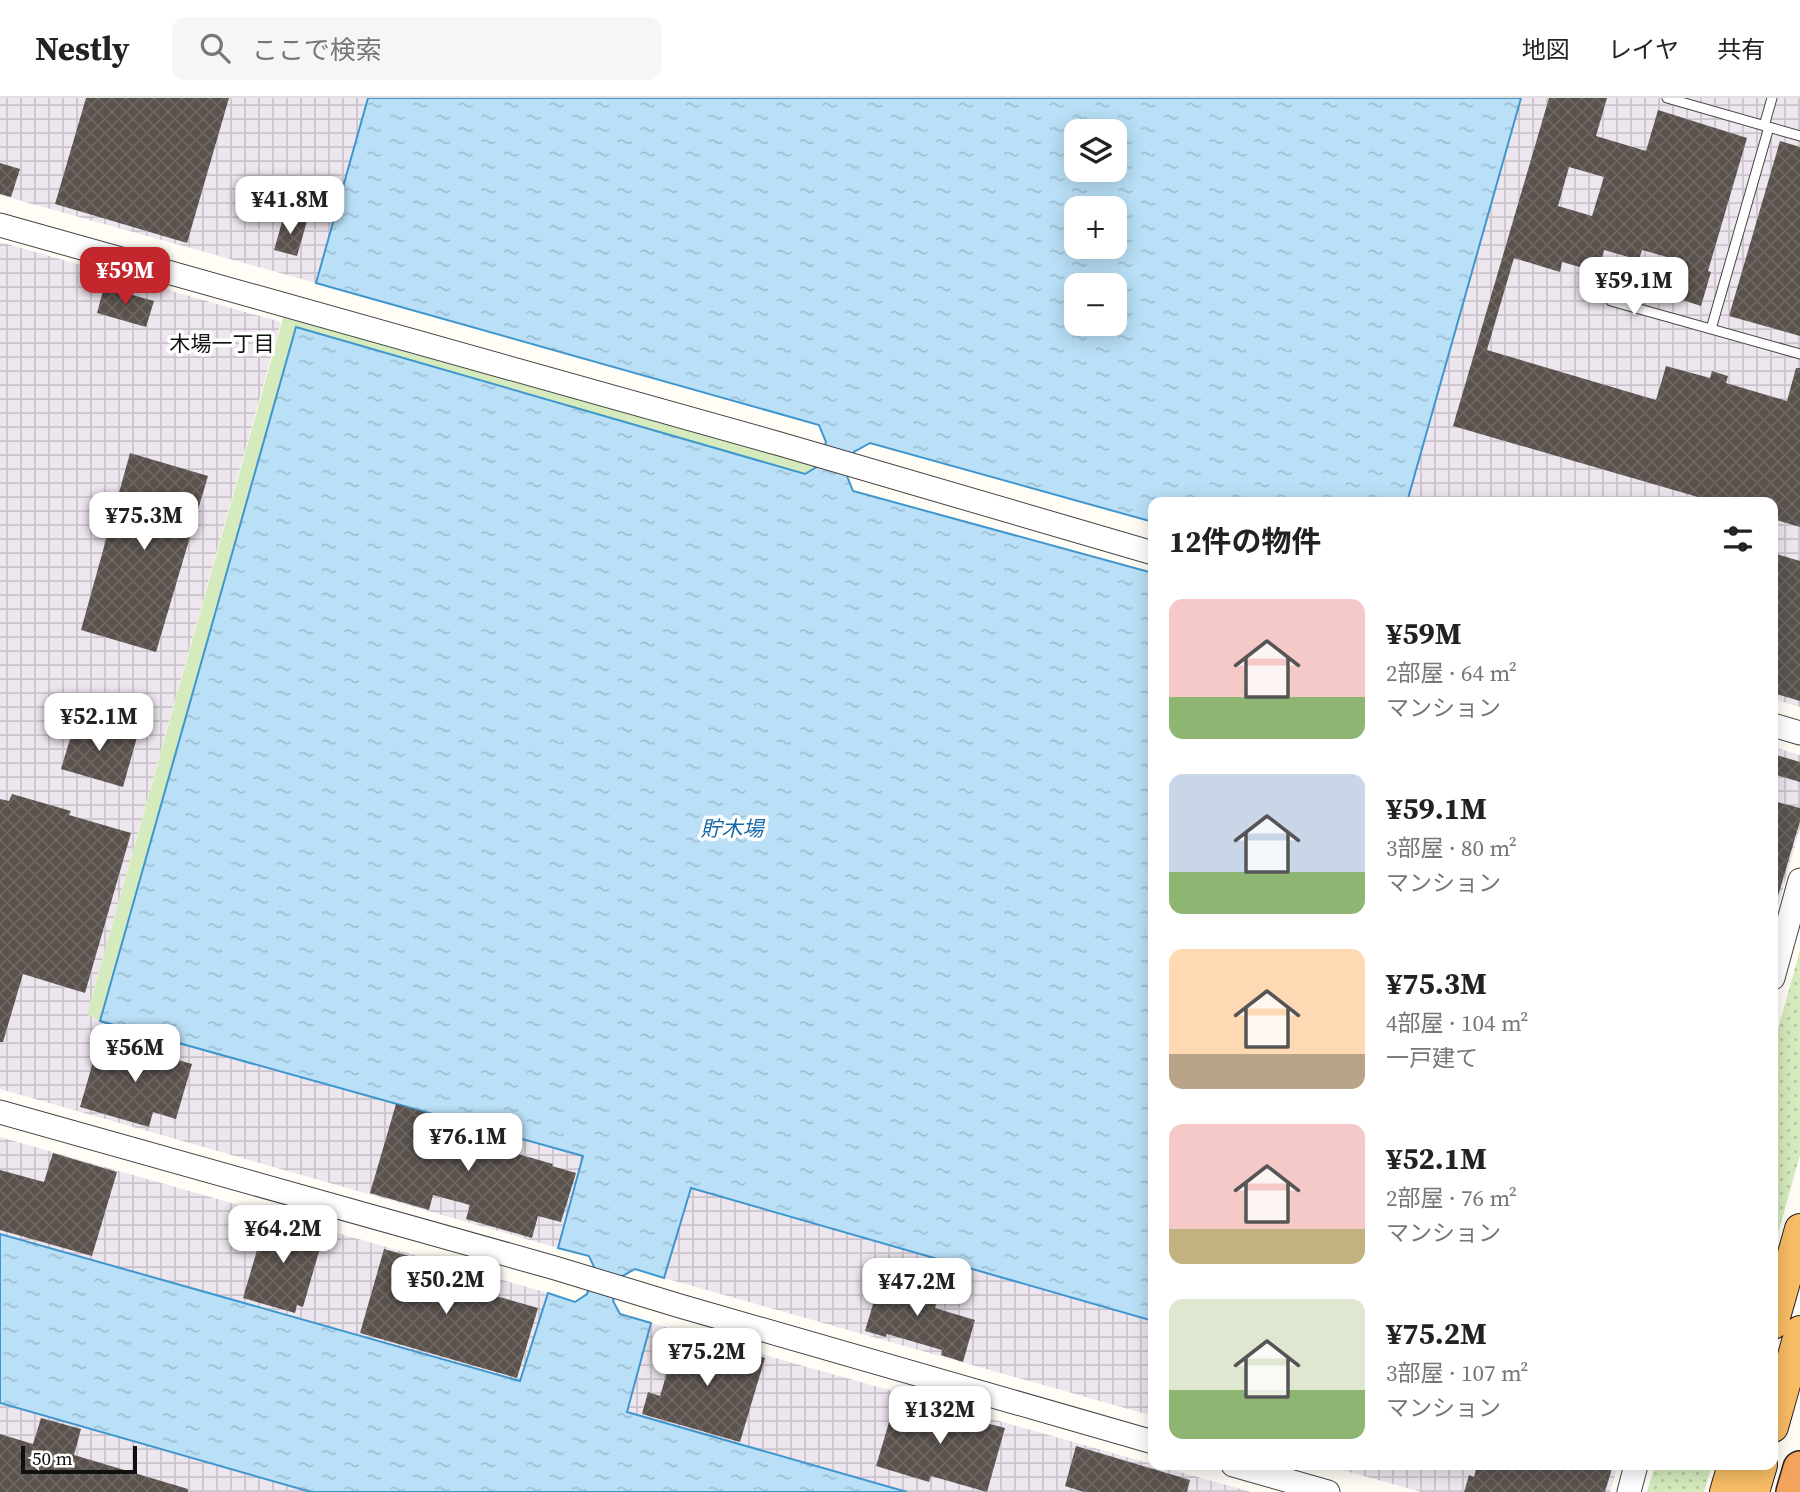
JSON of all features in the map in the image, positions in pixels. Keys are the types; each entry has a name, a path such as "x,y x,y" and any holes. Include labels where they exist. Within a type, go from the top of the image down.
{"highway":[{"path":"1778,1306 1800,1228"},
{"path":"1778,1409 1800,1331"},
{"path":"1793,1492 1800,1468"},
{"path":"1725,1492 1732,1470"},
{"path":"1754,1492 1761,1470"}],"street":[{"path":"0,225 780,444 1148,552"},
{"path":"1778,726 1800,733"},
{"path":"1778,960 1800,880"},
{"path":"0,1112 555,1268 1148,1441"},
{"path":"1251,1470 1328,1492"},
{"path":"1629,1492 1635,1470"}],"lane":[{"path":"1667,98 1800,136"},
{"path":"1711,329 1772,98"},
{"path":"1611,301 1800,354"}],"shaded area":[{"path":"0,98 368,98 316,283 0,195"},
{"path":"1521,98 1800,98 1800,707 1778,700 1778,497 1408,497"},
{"path":"0,242 281,322 87,1014 100,1021 584,1156 558,1248 0,1089"},
{"path":"1778,748 1800,755 1800,828 1778,905"},
{"path":"0,1137 548,1293 520,1381 0,1234"},
{"path":"691,1188 1148,1320 1148,1415 664,1278"},
{"path":"651,1323 1148,1463 1148,1470 1173,1470 1251,1492 907,1492 626,1412"},
{"path":"0,1403 311,1492 0,1492"},
{"path":"1342,1470 1617,1470 1610,1492 1421,1492"}],"green space":[{"path":"285,311 818,466 805,474 296,327 100,1021 87,1014"},
{"path":"1800,950 1800,1155 1778,1233 1778,1029"},
{"path":"1654,1470 1711,1470 1704,1492 1647,1492"}],"water":[{"name":"貯木場","path":"368,98 1521,98 1408,497 1148,497 1148,521 870,443 854,452 847,476 853,491 1148,572 1148,1320 691,1188 664,1278 635,1269 621,1277 613,1301 620,1314 651,1323 627,1412 907,1492 311,1492 0,1403 0,1234 520,1381 548,1293 575,1302 587,1294 595,1269 589,1256 558,1248 583,1156 100,1021 296,327 805,474 818,466 826,442 819,425 316,283"}],"building":[{"path":"86,98 229,98 187,243 55,204"},
{"path":"1549,98 1607,98 1596,136 1646,151 1658,110 1747,138 1708,271 1711,272 1701,306 1673,297 1674,293 1658,288 1667,257 1642,250 1639,260 1604,250 1598,272 1562,262 1560,272 1514,258 1487,350 1656,400 1666,366 1710,378 1712,371 1728,376 1726,383 1787,401 1796,368 1800,368 1800,527 1778,520 1778,497 1698,497 1453,426","holes":["1569,167 1604,177 1592,216 1558,206"]},
{"path":"1780,141 1800,147 1800,336 1729,316"},
{"path":"0,163 20,169 11,197 0,194"},
{"path":"304,198 316,201 311,216 300,212"},
{"path":"284,215 307,221 297,256 274,250"},
{"path":"104,287 154,301 146,327 97,313"},
{"path":"130,453 208,476 156,652 81,630"},
{"path":"1778,554 1800,561 1800,701 1778,694"},
{"path":"76,719 137,737 123,787 61,769"},
{"path":"1778,755 1800,762 1800,782 1778,775"},
{"path":"12,794 71,811 69,815 131,833 85,993 23,974 3,1042 0,1042 0,799 9,801"},
{"path":"1778,802 1800,808 1800,821 1778,896"},
{"path":"100,1038 192,1064 176,1119 153,1112 149,1127 80,1107"},
{"path":"396,1104 486,1130 482,1144 576,1173 561,1222 538,1216 532,1238 466,1219 470,1205 433,1195 429,1210 370,1193"},
{"path":"53,1153 117,1172 92,1256 0,1230 0,1170 44,1182"},
{"path":"267,1216 319,1231 316,1239 322,1241 303,1307 297,1305 295,1313 243,1298"},
{"path":"384,1249 448,1267 444,1281 538,1308 517,1378 360,1333"},
{"path":"885,1264 906,1270 900,1291 937,1302 935,1308 975,1320 963,1362 941,1355 942,1350 887,1334 886,1337 865,1331"},
{"path":"679,1333 765,1358 740,1442 642,1414 648,1392 660,1396"},
{"path":"896,1399 1005,1428 987,1492 931,1476 929,1482 876,1466"},
{"path":"41,1418 81,1429 74,1455 188,1489 188,1492 0,1492 0,1434 33,1444"},
{"path":"1076,1446 1148,1467 1148,1470 1190,1480 1187,1492 1084,1492 1065,1486"},
{"path":"1476,1470 1612,1470 1605,1492 1464,1492 1469,1475 1474,1477"}],"district":[{"name":"木場一丁目","path":"222,344"}]}
